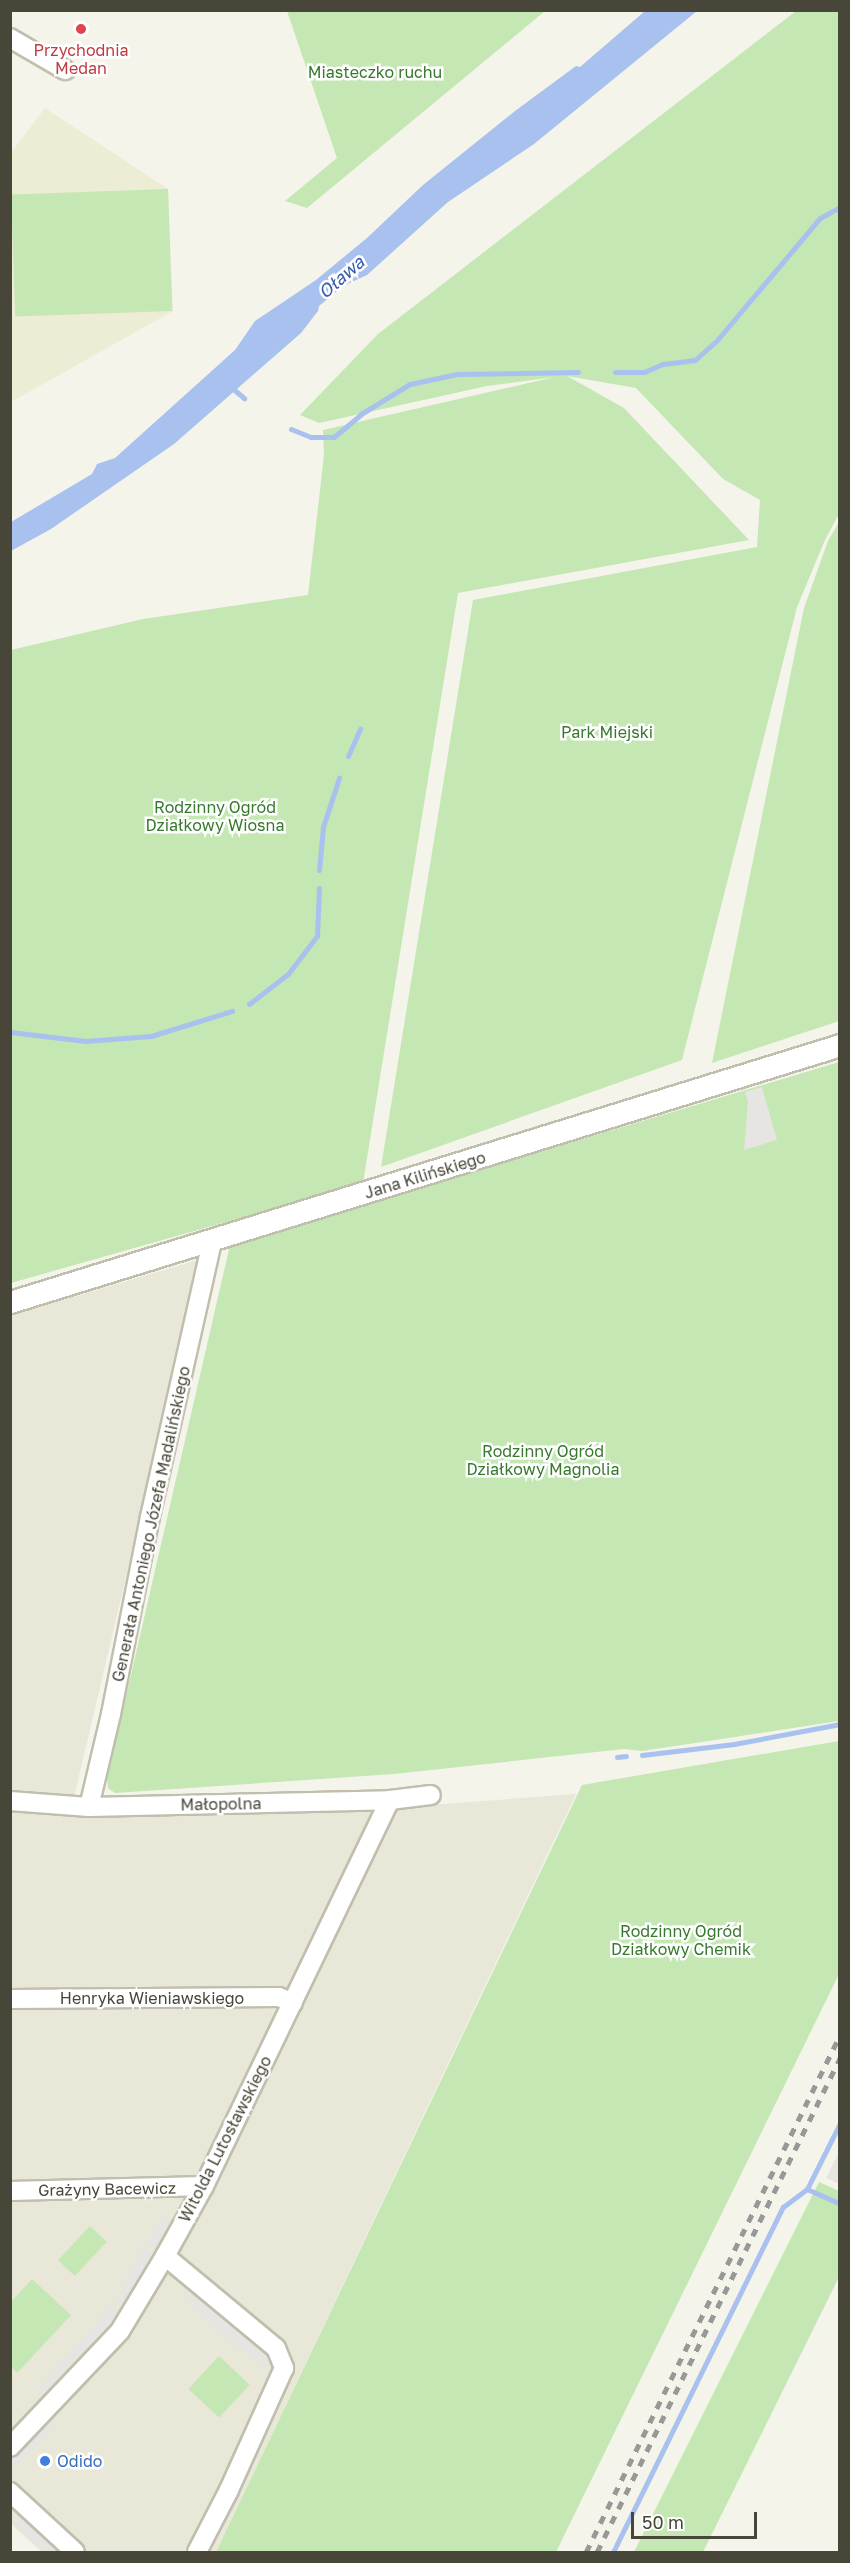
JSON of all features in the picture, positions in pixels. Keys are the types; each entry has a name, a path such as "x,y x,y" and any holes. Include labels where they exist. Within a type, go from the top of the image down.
{"street":[{"path":"10,38 65,70"},
{"name":"Jana Kilińskiego","path":"10,1302 840,1045"},
{"name":"Generała Antoniego Józefa Madalińskiego","path":"89,1807 111,1714 150,1517 212,1241"},
{"name":"Małopolna","path":"10,1801 89,1807 390,1800 431,1795"},
{"name":"Witolda Lutosławskiego","path":"10,2447 120,2331 165,2256 204,2187 390,1800"},
{"name":"Henryka Wieniawskiego","path":"10,1999 279,1997 293,2003"},
{"name":"Grażyny Bacewicz","path":"10,2191 204,2187"},
{"path":"165,2256 276,2348 284,2368 229,2490 197,2553"},
{"path":"10,2492 75,2553"}],"shaded area":[{"path":"45,108 168,189 173,311 11,402 10,154"},
{"path":"762,1087 777,1140 744,1150 748,1101 745,1092"},
{"path":"201,1259 71,1810 403,1807 576,1794 216,2552 42,2552 11,2524 10,1316"},
{"path":"839,2152 840,2182 839,2184 826,2178"},
{"path":"162,2216 171,2221 156,2248 147,2243"},
{"path":"143,2247 153,2252 126,2305 116,2300"},
{"path":"194,2293 273,2359 265,2369 186,2303"},
{"path":"110,2304 120,2312 106,2331 45,2396 37,2389 87,2335"},
{"path":"48,2417 56,2426 12,2470 11,2455"},
{"path":"21,2513 63,2552 44,2552 12,2522"}],"green space":[{"name":"Miasteczko ruchu","path":"287,10 545,11 307,208 285,201 337,158"},
{"path":"796,11 839,11 839,514 825,540 797,607 682,1060 381,1167 473,600 757,547 760,500 723,479 636,388 567,376 624,408 749,540 458,593 363,1183 11,1283 11,650 143,619 308,595 324,455 323,430 555,377 487,386 319,423 300,415 378,334"},
{"path":"168,189 172,311 15,316 11,194"},
{"path":"839,522 839,1021 712,1063 804,608 828,541"},
{"name":"Rodzinny Ogród Działkowy Magnolia","path":"839,1062 839,1721 642,1751 624,1749 394,1774 115,1793 108,1788 107,1779 230,1245"},
{"name":"Rodzinny Ogród Działkowy Chemik","path":"839,1741 839,1974 556,2552 216,2552 582,1785"},
{"path":"819,2182 839,2191 839,2277 703,2552 634,2552"},
{"path":"90,2226 107,2242 75,2276 58,2260"},
{"path":"32,2279 71,2315 17,2373 11,2367 11,2302"},
{"path":"219,2356 250,2385 219,2418 188,2389"}],"water":[{"name":"Oława","path":"645,11 697,11 534,144 448,202 367,275 343,286 319,306 318,311 301,333 174,444 51,529 11,551 11,522 92,474 97,464 115,458 235,350 255,321 316,280 367,238 423,185 515,111 576,66 580,67"}],"waterway":[{"path":"615,372 644,372 663,364 695,360 718,339 820,218 840,207"},
{"path":"291,429 311,437 334,437 361,414 410,384 457,374 578,372"},
{"path":"232,388 244,398"},
{"path":"348,756 360,729"},
{"path":"319,870 323,827 339,778"},
{"path":"249,1004 288,974 317,936 319,888"},
{"path":"10,1032 85,1041 151,1036 232,1011"},
{"path":"642,1755 734,1744 840,1724"},
{"path":"617,1757 626,1756"},
{"path":"613,2552 783,2207 807,2189 840,2123"},
{"path":"807,2189 840,2204"}],"railway":[{"path":"586,2552 840,2035"},
{"path":"597,2552 840,2058"}],"place":[{"name":"Przychodnia Medan","path":"81,29"},
{"name":"Odido","path":"45,2461"}],"park label":[{"name":"Park Miejski","path":"607,732"},
{"name":"Rodzinny Ogród Działkowy Wiosna","path":"215,816"}]}
